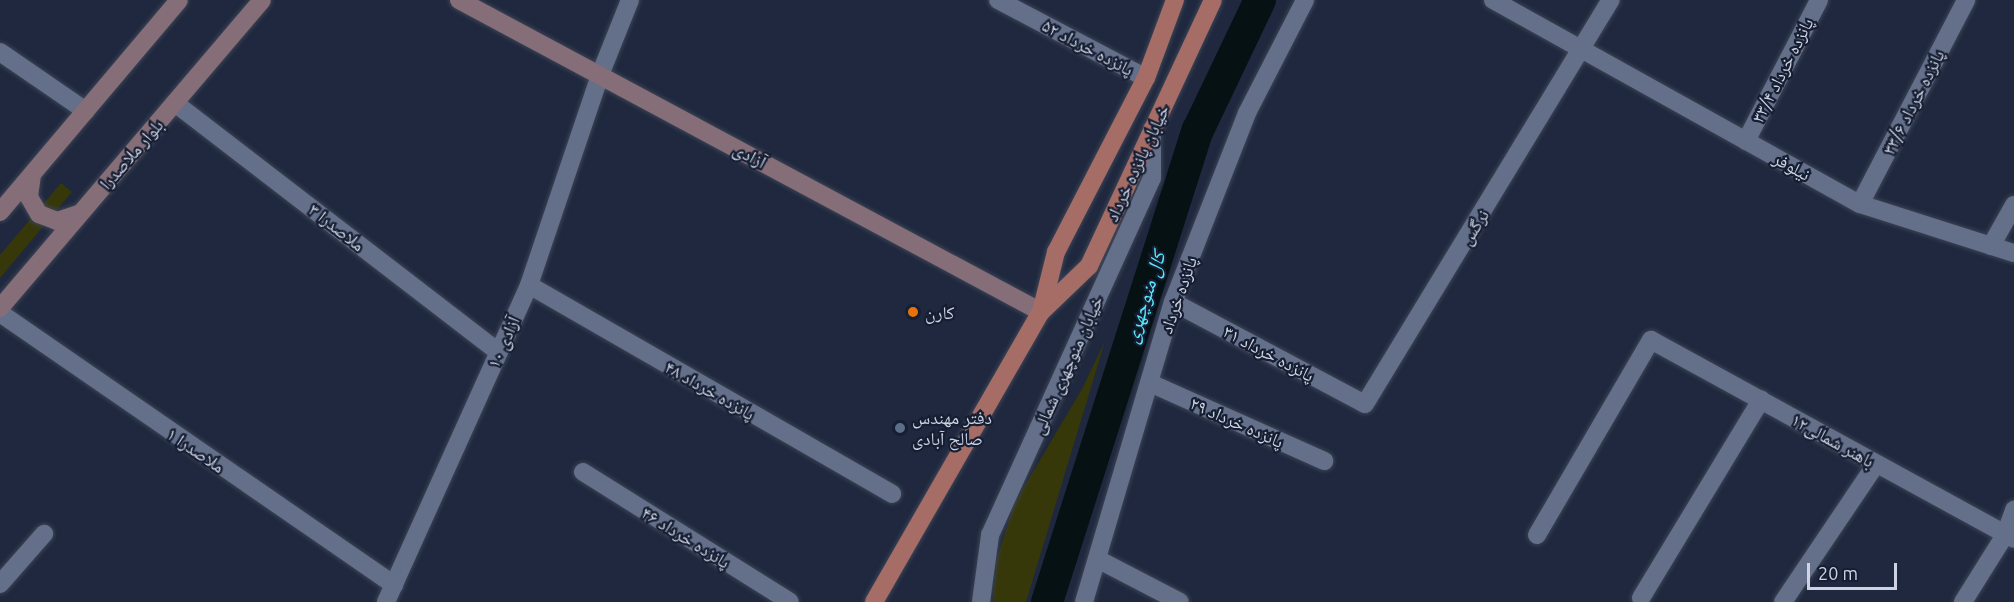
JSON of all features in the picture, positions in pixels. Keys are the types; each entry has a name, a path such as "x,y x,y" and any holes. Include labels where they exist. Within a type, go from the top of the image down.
{"main road":[{"path":"3,204 37,169 180,0"},
{"name":"بلوار ملاصدرا","path":"0,310 262,0"},
{"name":"آزادی","path":"459,0 1041,312"},
{"name":"خیابان پانزده خرداد","path":"877,601 1041,312 1056,252 1146,78 1175,0"},
{"name":"خیابان پانزده خرداد","path":"1041,312 1089,266 1213,0"},
{"path":"37,169 28,187 32,206 39,214 57,221 76,216 84,209"}],"street":[{"name":"آزادی ۱۰","path":"390,594 529,285 600,75 630,0"},
{"name":"پانزده خرداد ۵۲","path":"998,0 1146,78"},
{"name":"پانزده خرداد","path":"1084,602 1099,560 1173,302 1247,113 1305,0"},
{"name":"نیلوفر","path":"1493,0 1860,204 2014,253"},
{"name":"نرگس","path":"1365,404 1611,0"},
{"name":"پانزده خرداد ۳۳/۴","path":"1746,141 1819,0"},
{"name":"پانزده خرداد ۳۳/۶","path":"1860,204 1966,0"},
{"path":"0,52 86,111"},
{"name":"ملاصدرا ۳","path":"175,103 498,352"},
{"name":"خیابان منوچهری شمالی","path":"981,602 990,534 1152,178 1152,129"},
{"path":"1991,246 2014,205"},
{"name":"پانزده خرداد ۴۸","path":"529,285 892,494"},
{"name":"پانزده خرداد ۳۱","path":"1173,302 1365,404"},
{"name":"ملاصدرا ۱","path":"0,310 390,594"},
{"name":"باهنر شمالی۱۲","path":"1536,534 1651,340 2009,537"},
{"name":"پانزده خرداد ۲۹","path":"1150,383 1324,461"},
{"path":"1641,598 1761,400"},
{"path":"1783,602 1876,464"},
{"name":"پانزده خرداد ۴۶","path":"583,472 790,602"},
{"path":"1963,602 2009,537 2014,510"},
{"path":"0,584 44,534"},
{"path":"1099,560 1180,602"}],"shaded area":[{"path":"61,183 72,192 0,278 0,255"},
{"path":"1105,341 1026,602 993,602 996,562 1014,504 1082,389"}],"waterway":[{"name":"کال منوچهری","path":"1047,602 1198,130 1260,0"}],"place":[{"name":"کارن","path":"913,312"},
{"name":"دفتر مهندس صالح آبادی","path":"900,428"}]}
